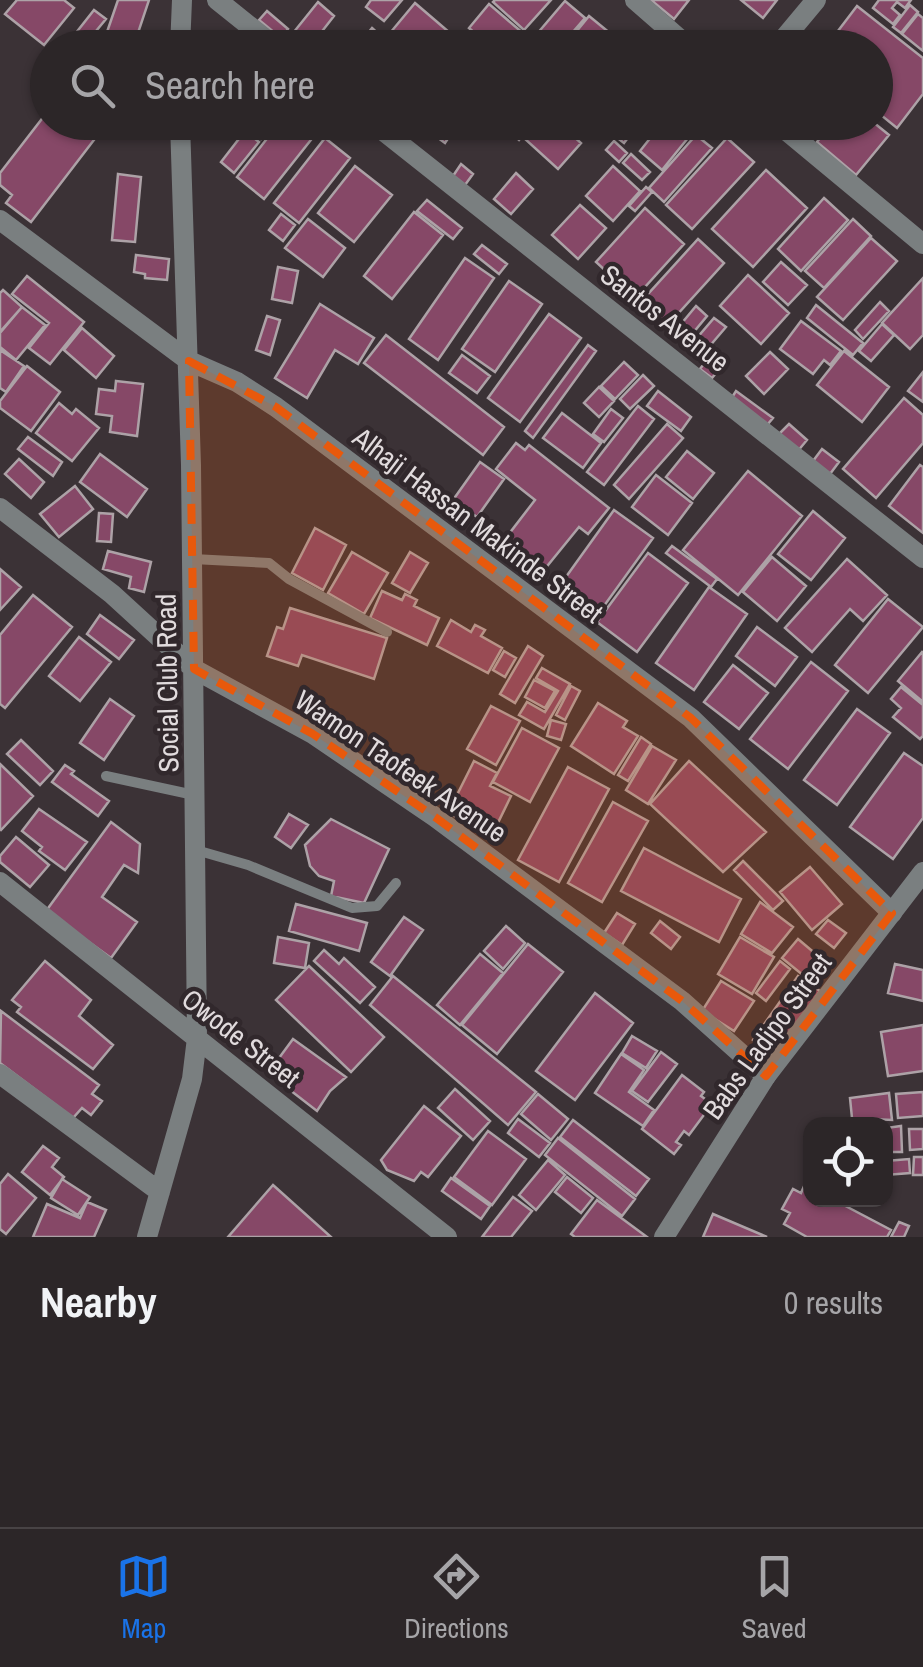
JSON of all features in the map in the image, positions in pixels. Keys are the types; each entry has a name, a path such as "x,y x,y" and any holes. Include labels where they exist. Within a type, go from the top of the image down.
{"street":[{"path":"181,30 182,0"},
{"path":"217,0 254,30"},
{"path":"635,0 669,30"},
{"path":"791,30 816,0"},
{"name":"Social Club Road","path":"147,1237 192,1079 197,1038 193,559 181,140"},
{"name":"Santos Avenue","path":"395,140 923,558"},
{"path":"798,140 923,244"},
{"name":"Alhaji Hassan Makinde Street","path":"0,220 189,360 276,407 691,718 892,914"},
{"name":"Wamon Taofeek Avenue","path":"0,508 112,594 194,669 313,734 434,817 682,1001 766,1076"},
{"name":"Babs Ladipo Street","path":"664,1237 766,1076 923,872"},
{"name":"Owode Street","path":"0,882 448,1237"},
{"path":"0,1074 160,1192"}],"lane":[{"path":"193,559 269,562 289,578 387,632"},
{"path":"106,776 195,796"},
{"path":"196,850 248,864 352,908 377,906 396,883"}],"highlighted area":[{"path":"189,361 276,407 691,718 892,913 766,1076 682,1001 435,817 313,734 194,669"}],"building":[{"path":"17,0 64,0 74,8 56,30 30,30 30,34 5,14"},
{"path":"118,0 149,0 139,30 108,30"},
{"path":"371,0 402,0 384,21 366,7"},
{"path":"495,0 551,0 524,30"},
{"path":"651,0 689,0 674,19"},
{"path":"741,0 777,0 763,18"},
{"path":"879,0 911,0 905,8 897,2 892,8 900,15 893,24 873,8"},
{"path":"565,1 585,18 575,30 540,30"},
{"path":"318,2 334,16 323,30 295,30"},
{"path":"415,3 446,30 392,30"},
{"path":"489,4 519,30 471,30 469,28"},
{"path":"910,5 918,12 901,33 893,27"},
{"path":"857,6 887,30 839,30"},
{"path":"94,10 106,19 97,30 78,30"},
{"path":"267,11 288,29 271,30 259,20"},
{"path":"918,14 923,18 923,51 902,34"},
{"path":"589,16 606,30 578,30"},
{"path":"893,34 923,58 923,94 897,128 893,125"},
{"path":"30,134 30,140 94,140 31,222 6,203 12,195 0,185 0,173"},
{"path":"238,140 259,142 234,173 221,162"},
{"path":"266,140 311,140 264,199 237,177"},
{"path":"323,140 350,158 299,223 274,203"},
{"path":"526,140 578,140 581,143 558,169"},
{"path":"649,140 686,140 662,170 640,151"},
{"path":"692,140 702,140 712,148 664,202 649,188"},
{"path":"725,140 754,162 692,229 666,205"},
{"path":"818,140 885,140 856,175"},
{"path":"614,141 627,153 619,162 606,150"},
{"path":"631,154 650,172 642,180 623,163"},
{"path":"461,164 473,174 465,185 453,176"},
{"path":"355,166 392,195 354,242 318,213"},
{"path":"613,166 640,191 613,221 586,196"},
{"path":"766,170 807,208 753,267 712,229"},
{"path":"516,173 533,189 511,214 494,199"},
{"path":"118,174 141,177 135,242 112,240"},
{"path":"646,187 652,192 635,211 629,206"},
{"path":"824,198 848,220 801,271 778,249"},
{"path":"427,200 462,228 453,239 417,211"},
{"path":"580,205 606,228 578,259 552,235"},
{"path":"645,208 684,244 635,298 596,262"},
{"path":"414,212 443,235 392,299 364,276"},
{"path":"281,214 295,225 283,241 269,230"},
{"path":"308,219 345,248 323,277 285,248"},
{"path":"853,219 871,236 824,288 805,271"},
{"path":"871,238 897,261 843,320 817,297"},
{"path":"698,239 724,263 665,328 639,304"},
{"path":"482,245 507,264 499,274 474,254"},
{"path":"136,255 169,259 167,280 145,278 145,274 134,272"},
{"path":"465,258 494,278 438,360 409,339"},
{"path":"781,262 807,285 788,305 763,282"},
{"path":"278,267 298,271 292,303 272,299"},
{"path":"748,275 789,313 761,344 720,306"},
{"path":"27,276 84,322 50,364 29,348 49,323 12,294"},
{"path":"923,278 923,335 910,349 882,323"},
{"path":"509,281 542,304 495,372 462,349"},
{"path":"3,290 22,307 0,332 0,293"},
{"path":"880,302 889,311 863,339 855,330"},
{"path":"320,304 374,338 358,364 335,350 307,398 275,378"},
{"path":"816,305 863,343 853,355 807,318"},
{"path":"696,306 707,316 683,345 672,335"},
{"path":"22,307 45,325 16,360 0,347 0,333"},
{"path":"549,314 581,338 520,422 488,398"},
{"path":"267,316 280,320 270,355 256,350"},
{"path":"714,318 726,327 702,355 691,345"},
{"path":"801,321 841,351 830,365 824,360 813,374 780,349"},
{"path":"882,324 894,335 871,361 859,351"},
{"path":"82,328 114,356 96,378 64,350"},
{"path":"386,335 504,427 483,455 364,363"},
{"path":"588,345 596,351 533,438 525,431"},
{"path":"0,350 24,366 6,392 0,388"},
{"path":"844,351 889,387 862,422 817,385"},
{"path":"770,352 788,369 764,394 746,376"},
{"path":"462,355 490,376 477,393 449,373"},
{"path":"709,357 721,367 712,378 700,369"},
{"path":"624,362 638,375 615,399 601,386"},
{"path":"27,366 60,392 31,431 0,408 0,401"},
{"path":"923,372 923,402 908,391"},
{"path":"643,375 654,386 630,409 620,399"},
{"path":"116,381 143,384 137,436 110,432 112,416 96,414 99,389 115,391"},
{"path":"599,387 614,401 599,417 584,403"},
{"path":"658,391 691,417 681,431 647,406"},
{"path":"736,391 773,418 767,425 731,399"},
{"path":"904,398 923,415 923,443 876,498 843,469"},
{"path":"59,403 72,414 76,409 99,428 72,461 36,433"},
{"path":"638,406 654,419 604,485 587,472"},
{"path":"611,409 623,418 604,442 593,434"},
{"path":"562,413 601,443 583,468 543,438"},
{"path":"667,424 683,438 629,499 614,485"},
{"path":"789,424 807,440 797,452 778,435"},
{"path":"28,437 62,462 53,476 18,449"},
{"path":"516,443 525,450 529,445 609,508 588,534 579,527 544,570 505,539 535,500 496,469"},
{"path":"822,449 839,462 830,474 813,461"},
{"path":"687,451 714,473 693,499 666,477"},
{"path":"100,454 147,489 127,517 80,482"},
{"path":"19,459 44,482 31,498 5,474"},
{"path":"480,462 504,479 477,517 453,500"},
{"path":"920,465 923,467 923,533 889,506"},
{"path":"748,471 802,516 738,595 683,550"},
{"path":"656,475 692,503 668,535 632,507"},
{"path":"75,486 93,509 59,537 40,514"},
{"path":"614,510 653,538 596,617 558,588"},
{"path":"813,511 845,538 811,580 778,554"},
{"path":"99,513 113,514 111,542 97,541"},
{"path":"315,528 346,545 323,590 292,573"},
{"path":"672,546 717,579 711,587 666,553"},
{"path":"108,551 151,562 144,592 129,588 131,577 103,569"},
{"path":"352,552 388,573 364,614 328,593"},
{"path":"410,552 428,563 410,593 392,583"},
{"path":"648,553 688,583 637,652 597,622"},
{"path":"772,557 806,586 777,621 743,592"},
{"path":"847,559 887,595 863,621 850,609 812,652 785,628"},
{"path":"0,569 21,587 0,610"},
{"path":"709,587 747,614 694,690 656,663"},
{"path":"382,591 402,600 405,594 417,600 414,606 439,618 427,645 370,618"},
{"path":"33,595 72,627 5,708 0,704 0,635"},
{"path":"888,599 923,627 868,693 835,665"},
{"path":"290,608 387,638 374,679 302,655 298,666 267,656 277,627 283,629"},
{"path":"100,615 134,640 119,659 87,634"},
{"path":"451,620 471,632 475,625 485,630 481,636 502,648 488,673 437,646"},
{"path":"757,627 797,657 775,686 736,656"},
{"path":"79,637 111,662 80,701 49,676"},
{"path":"528,646 543,656 515,703 500,694"},
{"path":"504,651 516,658 505,677 493,670"},
{"path":"923,653 923,702 898,681"},
{"path":"811,662 848,691 788,769 750,739"},
{"path":"733,665 768,693 739,729 704,702"},
{"path":"542,668 570,684 544,729 519,715 527,702 545,712 558,691 536,678"},
{"path":"534,680 555,691 545,708 525,697"},
{"path":"571,686 580,691 565,720 556,715"},
{"path":"901,687 923,705 920,739 893,717 901,708 891,699"},
{"path":"110,699 134,716 104,760 80,743"},
{"path":"598,703 627,721 623,727 638,736 614,774 571,746"},
{"path":"491,706 520,721 496,765 467,749"},
{"path":"857,709 890,733 837,805 804,780"},
{"path":"551,720 566,724 561,740 547,736"},
{"path":"522,728 559,748 530,802 493,782"},
{"path":"641,737 651,744 628,781 618,775"},
{"path":"21,740 53,771 40,785 7,754"},
{"path":"652,746 676,760 648,804 626,790"},
{"path":"904,753 923,766 923,818 893,859 850,827"},
{"path":"474,761 497,773 490,786 511,796 492,835 448,813"},
{"path":"689,761 766,832 723,872 650,804"},
{"path":"0,764 33,796 1,830 0,829"},
{"path":"65,765 74,771 71,774 109,801 98,816 52,782"},
{"path":"568,767 609,789 559,882 518,860"},
{"path":"613,802 648,821 602,902 568,883"},
{"path":"39,809 87,842 65,870 39,851 42,847 22,831"},
{"path":"289,814 308,825 291,848 275,837"},
{"path":"331,819 389,849 364,903 331,896 334,881 319,876 310,866 305,845"},
{"path":"111,822 140,844 138,873 124,865 102,897 137,922 111,958 46,911"},
{"path":"16,837 49,865 30,887 0,862 0,856"},
{"path":"644,848 741,899 719,942 621,891"},
{"path":"743,861 783,901 773,910 734,870"},
{"path":"810,867 842,904 812,930 780,892"},
{"path":"760,902 793,927 772,953 741,934"},
{"path":"296,904 367,923 359,951 289,931"},
{"path":"617,913 635,924 622,945 604,933"},
{"path":"404,917 423,930 390,976 371,962"},
{"path":"828,920 846,933 834,948 816,934"},
{"path":"660,921 680,937 671,949 651,933"},
{"path":"506,926 525,943 503,969 484,951"},
{"path":"278,937 309,943 305,968 274,963"},
{"path":"740,937 774,957 752,994 718,974"},
{"path":"798,939 824,961 809,980 782,958"},
{"path":"528,944 563,972 497,1054 462,1025"},
{"path":"324,950 339,964 344,958 375,987 360,1003 314,961"},
{"path":"480,954 503,973 460,1025 437,1005"},
{"path":"45,961 91,1000 79,1016 113,1045 93,1069 17,1012 21,1007 12,1000"},
{"path":"780,961 790,969 766,1001 756,993"},
{"path":"895,964 923,970 923,1001 888,993"},
{"path":"309,966 384,1037 351,1072 276,1000"},
{"path":"393,976 536,1092 508,1125 370,1005"},
{"path":"798,976 820,991 775,1056 753,1040"},
{"path":"721,981 754,1001 734,1031 702,1011"},
{"path":"595,993 633,1023 575,1100 536,1071"},
{"path":"1,1011 99,1085 92,1094 102,1101 91,1115 82,1108 73,1118 0,1063"},
{"path":"923,1025 923,1071 888,1076 881,1032"},
{"path":"632,1036 657,1051 646,1068 622,1053"},
{"path":"293,1039 346,1077 330,1091 317,1111 268,1073"},
{"path":"661,1052 677,1064 648,1102 632,1091"},
{"path":"621,1054 644,1070 629,1092 654,1110 643,1126 595,1093"},
{"path":"682,1075 704,1092 701,1096 712,1104 689,1135 684,1131 674,1154 642,1129"},
{"path":"455,1089 490,1121 473,1140 438,1108"},
{"path":"923,1092 923,1116 898,1118 896,1094"},
{"path":"889,1093 892,1117 852,1117 850,1098"},
{"path":"538,1094 568,1119 551,1140 521,1114"},
{"path":"424,1106 461,1136 428,1177 421,1172 414,1181 387,1170 381,1160"},
{"path":"518,1119 550,1143 539,1157 508,1133"},
{"path":"573,1120 649,1179 636,1196 560,1137"},
{"path":"901,1126 902,1152 893,1152 893,1127"},
{"path":"909,1129 923,1129 923,1149 910,1150"},
{"path":"488,1131 526,1159 492,1205 454,1177"},
{"path":"558,1138 635,1199 622,1216 545,1155"},
{"path":"43,1146 59,1158 52,1167 64,1177 50,1195 22,1172"},
{"path":"914,1157 923,1157 923,1175 913,1175"},
{"path":"909,1159 910,1173 893,1174 893,1160"},
{"path":"548,1160 565,1175 536,1210 519,1195"},
{"path":"8,1174 36,1198 6,1234 0,1229 0,1184"},
{"path":"567,1177 593,1198 581,1213 555,1192"},
{"path":"451,1178 490,1206 481,1219 442,1191"},
{"path":"62,1179 90,1197 78,1215 51,1198"},
{"path":"273,1185 331,1237 228,1237"},
{"path":"803,1188 803,1207 847,1207 891,1230 887,1237 807,1237 784,1224 790,1213 782,1209 793,1189 801,1193"},
{"path":"513,1197 532,1211 511,1237 482,1237"},
{"path":"597,1200 647,1237 575,1237 571,1234"},
{"path":"87,1202 106,1210 94,1237 33,1237 47,1204 80,1218"},
{"path":"713,1214 767,1237 703,1237"},
{"path":"899,1222 909,1226 904,1237 891,1237"}]}
